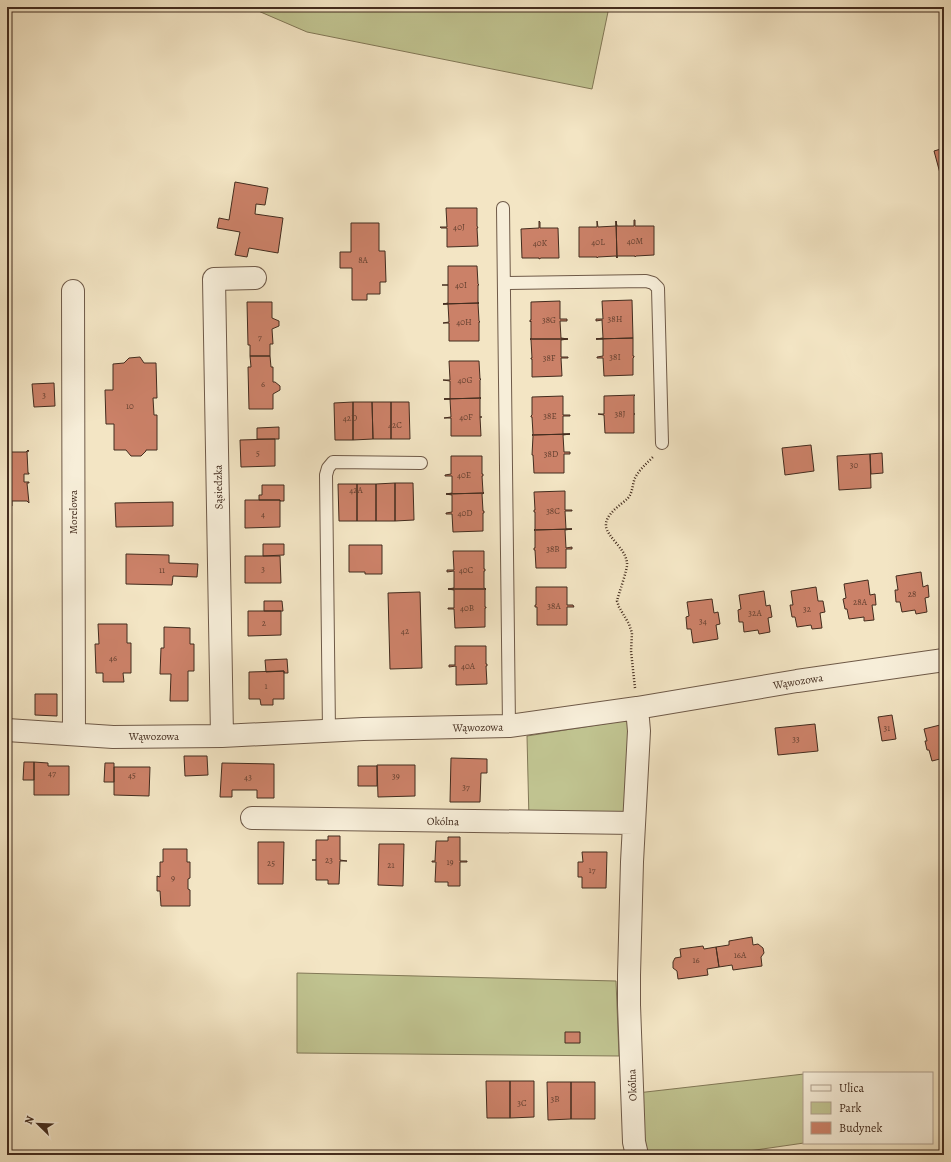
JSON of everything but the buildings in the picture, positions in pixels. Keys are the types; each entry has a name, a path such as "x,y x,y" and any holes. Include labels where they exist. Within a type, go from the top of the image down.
{"street":[{"name":"Sąsiedzka","path":"222,736 214,279 255,278"},
{"name":"Morelowa","path":"73,291 74,734"},
{"name":"Wąwozowa","path":"7,730 113,737 222,736 363,729 509,726 637,708 797,680 944,660"},
{"name":"Okólna","path":"637,708 639,731 632,862 629,1005 634,1142 637,1155"},
{"name":"Okólna","path":"252,818 634,823"}],"lane":[{"path":"503,208 509,726"},
{"path":"504,283 646,281 658,288 662,443"},
{"path":"329,731 326,475 328,468 333,462 421,462"}],"path":[{"path":"637,708 631,651 632,633 617,601 628,563 618,545 607,531 606,525 614,510 629,497 640,470 658,452 662,443"}],"green space":[{"path":"249,7 609,7 592,89 307,32"},
{"path":"629,720 624,823 529,820 527,736"},
{"path":"297,973 616,981 619,1056 297,1053"},
{"path":"803,1074 803,1143 721,1155 645,1155 637,1093"}]}
